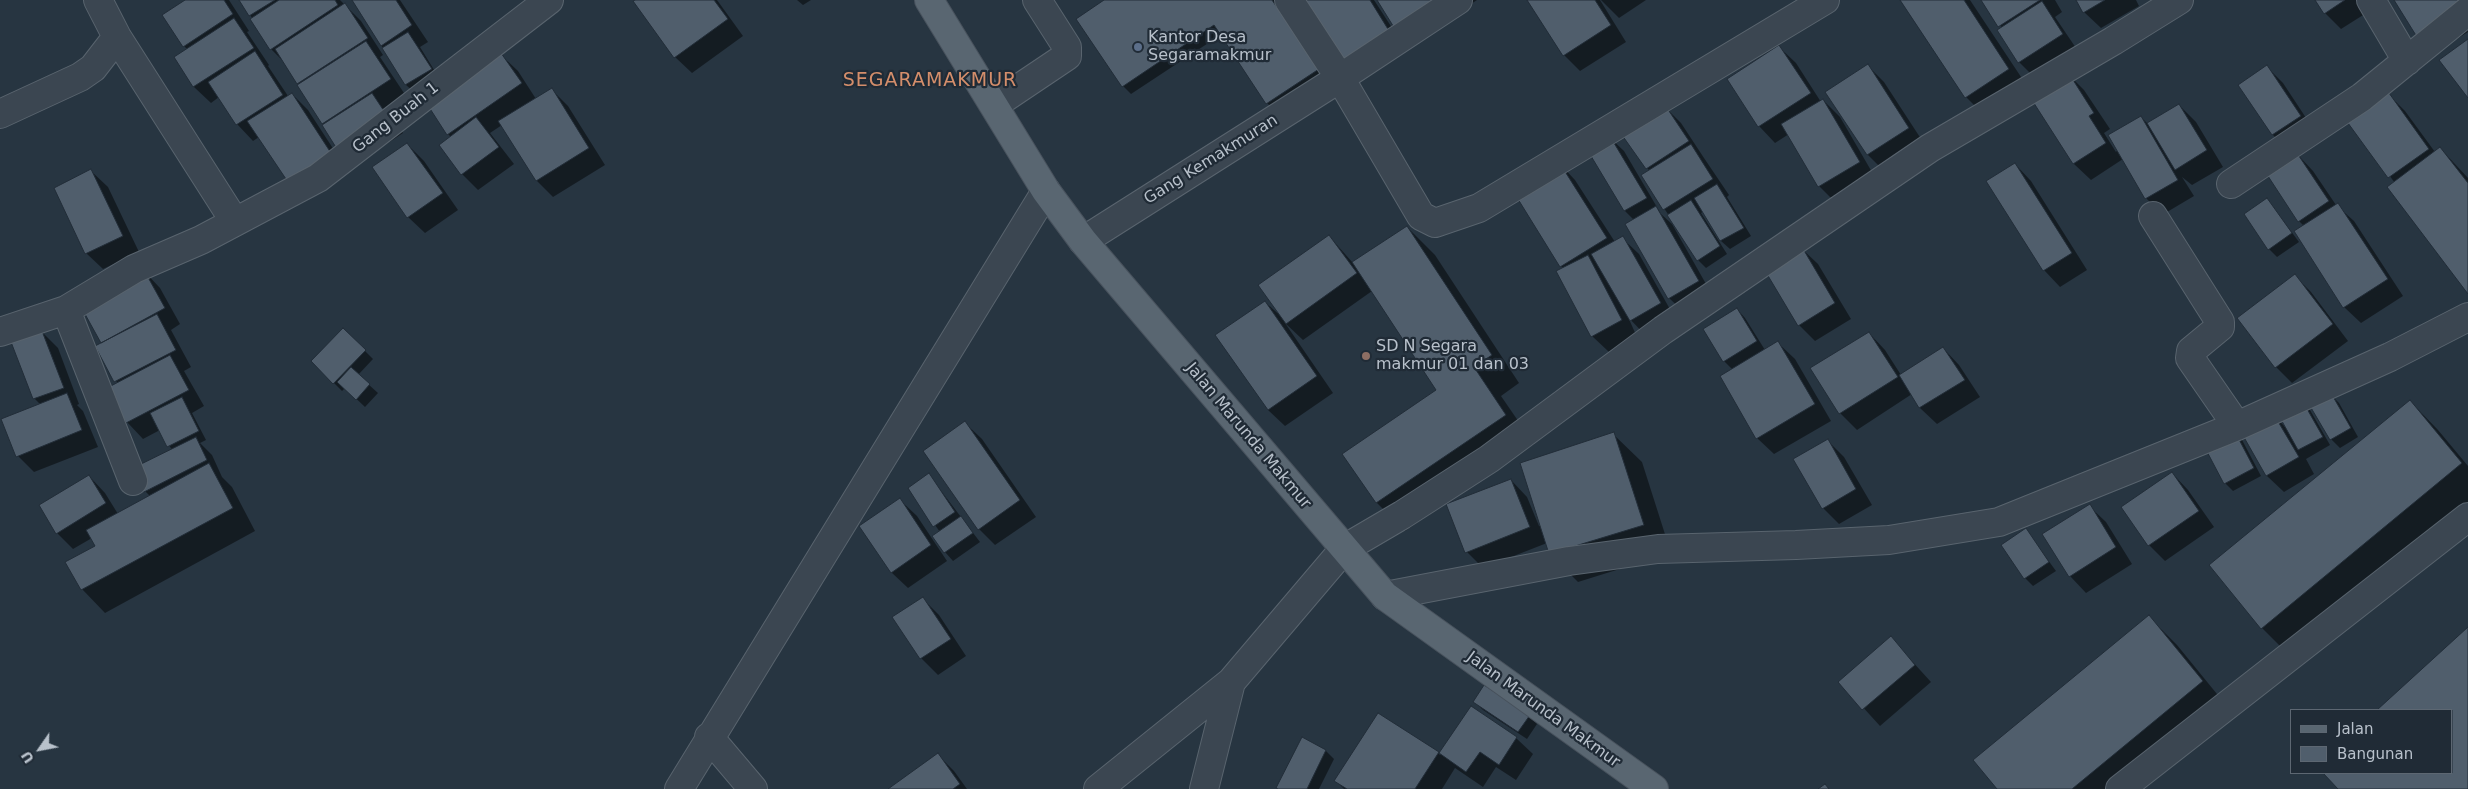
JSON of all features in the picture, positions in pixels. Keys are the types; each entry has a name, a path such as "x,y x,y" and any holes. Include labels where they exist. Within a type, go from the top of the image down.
{"main road":[{"name":"Jalan Marunda Makmur","path":"929,0 1046,191 1083,241 1385,596 1654,789"}],"street":[{"path":"98,0 117,37 235,222"},
{"name":"Gang Buah 1","path":"0,332 66,310 134,269 201,240 318,178 549,0"},
{"path":"994,105 1067,56 1068,47 1037,0"},
{"path":"1289,0 1340,78 1422,216 1435,224 1479,208 1825,0"},
{"name":"Gang Kemakmuran","path":"1083,241 1340,78 1458,0"},
{"path":"1098,789 1231,682 1344,550 1402,516 1489,458 1664,330 1930,148 2113,41 2179,0"},
{"path":"2371,0 2407,61"},
{"path":"2231,184 2362,97 2468,11"},
{"path":"0,114 87,73 117,37"},
{"path":"679,789 709,737 1046,191"},
{"path":"2153,216 2220,322 2220,327 2191,351 2190,358 2237,426"},
{"path":"66,310 133,481"},
{"path":"1385,596 1569,561 1658,549 1889,540 1999,522 2237,426 2390,357 2468,317"},
{"path":"2120,789 2468,517"},
{"path":"1204,789 1231,682"},
{"path":"709,737 753,789"}],"building":[{"path":"185,0 224,0 233,14 183,47 162,15"},
{"path":"239,0 275,0 249,16"},
{"path":"279,0 335,0 338,5 270,50 250,19"},
{"path":"352,0 396,0 412,25 381,46"},
{"path":"714,0 728,19 674,58 633,1"},
{"name":"Kantor Desa Segaramakmur","path":"1104,0 1272,0 1319,69 1266,104 1214,25 1122,87 1076,19"},
{"path":"1304,0 1370,0 1391,34 1345,64"},
{"path":"1377,0 1439,0 1395,29"},
{"path":"1527,0 1595,0 1611,25 1563,56"},
{"path":"1900,0 1964,0 2009,69 1965,98"},
{"path":"1981,0 2040,0 1998,27"},
{"path":"2076,0 2105,0 2083,13"},
{"path":"2315,0 2345,0 2324,14"},
{"path":"2394,0 2468,0 2417,37"},
{"path":"2042,1 2063,34 2018,63 1997,30"},
{"path":"345,3 368,38 297,84 275,49"},
{"path":"234,18 254,48 193,87 174,57"},
{"path":"408,32 432,69 405,85 382,48"},
{"path":"2468,39 2468,98 2439,60"},
{"path":"366,41 391,79 322,124 297,85"},
{"path":"1779,45 1811,93 1758,127 1727,79"},
{"path":"255,51 283,95 236,125 208,82"},
{"path":"501,53 522,83 447,135 427,104"},
{"path":"1868,64 1909,128 1867,155 1825,92"},
{"path":"2267,65 2301,116 2272,135 2238,85"},
{"path":"2068,72 2094,113 2089,116 2106,143 2073,164 2030,97"},
{"path":"552,88 589,148 536,181 498,121"},
{"path":"292,93 331,153 288,182 247,121"},
{"path":"372,93 388,117 337,149 322,125"},
{"path":"2389,93 2429,149 2388,178 2348,123"},
{"path":"1823,99 1860,162 1818,187 1781,124"},
{"path":"2179,104 2207,150 2175,170 2147,123"},
{"path":"1665,105 1689,141 1646,169 1622,135"},
{"path":"2141,116 2178,180 2145,199 2108,135"},
{"path":"476,117 499,147 461,175 439,145"},
{"path":"1608,133 1647,198 1624,211 1585,146"},
{"path":"407,143 443,193 407,218 372,167"},
{"path":"1691,144 1713,179 1663,210 1641,175"},
{"path":"2440,147 2468,183 2468,294 2387,187"},
{"path":"2297,153 2329,201 2298,222 2266,173"},
{"path":"1559,162 1607,238 1560,267 1513,191"},
{"path":"2015,163 2072,253 2043,271 1986,181"},
{"path":"91,169 123,236 85,254 54,188"},
{"path":"1717,184 1744,228 1720,241 1694,198"},
{"path":"2267,198 2292,233 2268,250 2244,214"},
{"path":"1691,200 1720,246 1697,261 1667,215"},
{"path":"2338,203 2388,279 2343,308 2294,231"},
{"path":"1656,206 1699,281 1668,299 1625,224"},
{"path":"1407,226 1492,355 1474,367 1506,415 1376,503 1342,454 1436,390 1352,262"},
{"path":"1329,235 1357,273 1286,324 1258,285"},
{"path":"1623,236 1661,303 1630,321 1591,254"},
{"path":"1802,247 1835,303 1798,326 1764,269"},
{"path":"1588,255 1622,320 1591,337 1556,271"},
{"path":"144,270 165,308 101,343 80,305"},
{"path":"2295,274 2333,324 2275,368 2237,318"},
{"path":"1265,301 1317,376 1268,410 1215,335"},
{"path":"1737,308 1757,341 1723,362 1703,329"},
{"path":"157,314 176,350 114,382 95,346"},
{"path":"343,328 366,350 333,384 311,361"},
{"path":"42,331 64,388 33,399 11,342"},
{"path":"1869,332 1898,377 1839,414 1810,368"},
{"path":"1778,341 1815,404 1756,439 1720,376"},
{"path":"1943,347 1965,380 1919,408 1899,375"},
{"path":"170,355 189,390 126,423 107,388"},
{"path":"351,367 370,384 356,400 337,382"},
{"path":"67,393 82,430 16,457 1,419"},
{"path":"2331,393 2351,428 2330,440 2310,406"},
{"path":"182,397 199,431 167,447 150,413"},
{"path":"2302,400 2323,437 2298,450 2278,414"},
{"path":"2410,400 2462,463 2261,629 2209,565"},
{"path":"2273,413 2299,457 2266,476 2241,432"},
{"path":"965,421 1020,500 978,530 923,451"},
{"path":"2233,428 2254,468 2224,484 2203,444"},
{"path":"1614,432 1644,525 1549,554 1520,463"},
{"path":"196,437 207,460 144,492 133,468"},
{"path":"1828,439 1856,489 1822,509 1793,459"},
{"path":"209,463 233,508 81,590 65,562 95,546 86,530"},
{"path":"2172,472 2199,511 2148,546 2121,507"},
{"path":"929,473 955,512 933,527 908,488"},
{"path":"89,475 106,503 56,534 39,505"},
{"path":"1511,479 1530,527 1465,553 1446,504"},
{"path":"900,498 931,545 891,573 859,526"},
{"path":"2090,504 2116,547 2069,577 2042,534"},
{"path":"961,516 973,533 944,553 932,536"},
{"path":"2026,528 2049,562 2024,579 2001,545"},
{"path":"923,597 951,639 920,659 892,617"},
{"path":"2149,615 2203,681 2072,789 1997,789 1973,760"},
{"path":"2468,627 2468,789 2338,789 2324,774 2453,774 2453,709 2378,709"},
{"path":"1891,636 1915,665 1862,710 1838,682"},
{"path":"1484,685 1530,715 1518,732 1473,702"},
{"path":"1471,706 1517,737 1499,765 1480,752 1466,772 1439,753"},
{"path":"1378,713 1439,752 1415,789 1347,789 1334,781"},
{"path":"1302,737 1326,750 1307,789 1278,789 1276,788"},
{"path":"938,753 960,784 953,789 888,789"},
{"path":"1825,784 1829,789 1818,789"}],"place":[{"name":"Kantor Desa Segaramakmur","path":"1138,47"},
{"name":"SD N Segara makmur 01 dan 03","path":"1366,356"}],"district":[{"name":"SEGARAMAKMUR","path":"930,81"}]}
